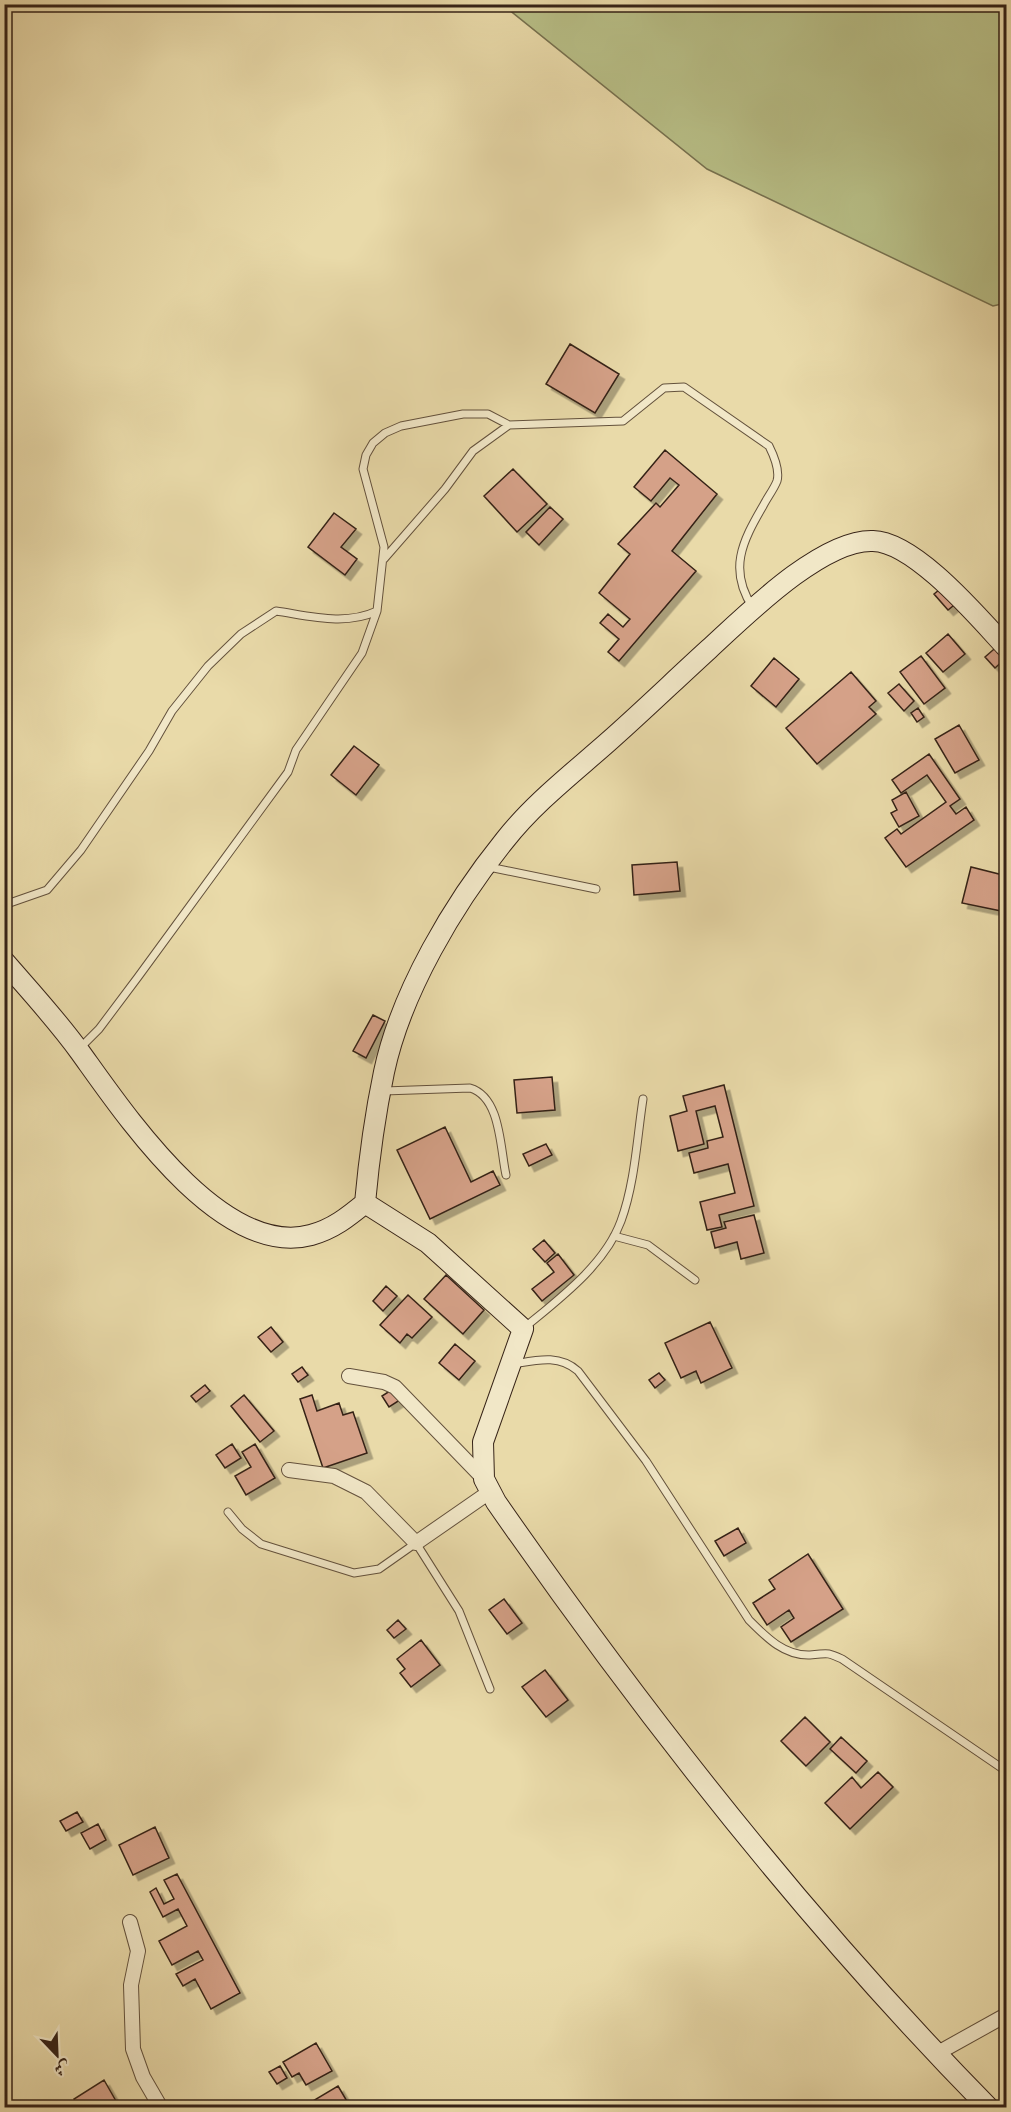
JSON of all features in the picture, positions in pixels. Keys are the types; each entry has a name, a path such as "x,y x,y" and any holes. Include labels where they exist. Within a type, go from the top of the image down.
{"street":[{"path":"4,960 78,1050 120,1110 162,1160 213,1205 243,1226 277,1236 309,1236 340,1224 365,1203 368,1168 384,1072 399,1023 428,958 486,866 506,839 549,793 753,608 828,552 859,541 888,543 900,548 950,588 1006,647"},
{"path":"365,1203 428,1243 523,1329 483,1442 488,1485"},
{"path":"349,1377 384,1382 395,1387 488,1485 507,1518 670,1740 742,1832 936,2054 988,2108"},
{"path":"289,1470 334,1476 366,1492 416,1543 488,1485"},
{"path":"130,1922 138,1951 131,1986 133,2049 143,2077 160,2108"},
{"path":"936,2054 1006,2015"}],"lane":[{"path":"78,1050 99,1029 288,772 296,750 362,653 377,611 384,559 382,536 363,469 366,455 373,443 385,433 401,426 463,414 488,414 509,425 623,421 664,388 684,387 769,446 775,459 777,481 758,514 737,563 742,592 753,608"},
{"path":"384,559 445,489 473,451 509,425"},
{"path":"4,905 47,890 74,858 128,784 172,711 208,666 241,634 276,611 337,619 358,618 377,611"},
{"path":"486,866 596,889"},
{"path":"381,1091 470,1088 480,1091 493,1109 506,1175"},
{"path":"523,1329 571,1288 614,1236 625,1208 643,1099"},
{"path":"614,1236 648,1245 695,1280"},
{"path":"510,1365 554,1359 571,1365 578,1371 646,1461 749,1620 770,1641 791,1653 810,1655 825,1652 842,1659 1006,1771"},
{"path":"228,1512 246,1533 261,1544 354,1573 379,1569 416,1543 459,1611 490,1689"}],"green space":[{"path":"503,5 1006,5 1006,303 993,306 707,169"}],"building":[{"path":"570,344 619,374 595,413 546,384"},
{"path":"665,450 717,494 672,551 696,571 619,661 608,652 619,639 600,623 608,614 623,627 630,619 599,593 630,554 618,544 656,503 660,507 679,485 670,478 651,501 634,487"},
{"path":"513,469 547,504 517,532 484,496"},
{"path":"550,507 563,519 539,545 526,532"},
{"path":"334,513 356,529 341,547 357,559 345,575 308,547"},
{"path":"944,586 958,602 948,610 934,594"},
{"path":"948,634 965,654 943,672 926,653"},
{"path":"1001,643 1006,650 1006,658 995,668 985,657"},
{"path":"921,656 945,688 924,704 900,672"},
{"path":"774,658 799,679 776,707 751,686"},
{"path":"851,672 876,701 869,707 876,714 817,764 786,728"},
{"path":"899,684 914,701 904,711 888,693"},
{"path":"918,708 924,717 917,722 911,713"},
{"path":"959,725 979,760 955,773 935,739"},
{"path":"354,746 379,765 356,795 331,775"},
{"path":"929,754 960,799 950,806 956,814 966,807 974,820 906,867 885,838 897,829 901,834 946,802 927,775 901,793 892,780"},
{"path":"906,792 919,816 899,827 891,813 897,810 892,800"},
{"path":"677,862 680,891 634,895 632,865"},
{"path":"1006,863 1006,912 962,903 971,867 1003,875"},
{"path":"373,1015 385,1021 366,1058 353,1051"},
{"path":"552,1077 555,1110 517,1113 514,1080"},
{"path":"724,1085 754,1206 719,1215 722,1227 707,1230 700,1202 735,1193 728,1164 694,1173 689,1153 708,1148 707,1141 723,1137 715,1106 696,1111 704,1144 678,1151 670,1116 687,1111 683,1096"},
{"path":"445,1127 471,1182 493,1171 500,1185 430,1219 397,1150"},
{"path":"546,1144 552,1155 529,1166 523,1154"},
{"path":"754,1215 764,1253 741,1259 737,1242 715,1248 711,1232 726,1228 724,1222"},
{"path":"544,1240 555,1253 545,1262 533,1249"},
{"path":"558,1254 574,1275 542,1301 532,1289 554,1272 547,1263"},
{"path":"446,1275 484,1310 463,1334 424,1299"},
{"path":"386,1286 397,1296 383,1311 373,1301"},
{"path":"408,1295 432,1317 412,1338 407,1334 400,1343 380,1325"},
{"path":"710,1322 732,1368 701,1383 696,1371 681,1378 665,1343"},
{"path":"271,1327 283,1342 271,1352 258,1337"},
{"path":"455,1344 475,1361 459,1380 439,1363"},
{"path":"302,1367 308,1375 298,1382 292,1374"},
{"path":"659,1373 665,1380 655,1388 649,1380"},
{"path":"205,1385 210,1391 196,1402 191,1396"},
{"path":"396,1387 403,1398 389,1407 382,1396"},
{"path":"244,1395 274,1431 260,1442 231,1406"},
{"path":"312,1395 317,1411 339,1403 343,1415 353,1412 367,1453 323,1468 300,1399"},
{"path":"232,1444 241,1458 225,1468 216,1455"},
{"path":"255,1444 275,1478 246,1495 235,1476 251,1467 242,1452"},
{"path":"738,1528 746,1543 724,1556 715,1541"},
{"path":"808,1554 843,1609 791,1642 781,1627 794,1618 789,1610 767,1625 753,1603 775,1589 769,1580"},
{"path":"504,1599 522,1623 507,1634 489,1610"},
{"path":"398,1620 406,1629 394,1638 387,1630"},
{"path":"421,1640 440,1665 411,1687 400,1673 405,1669 397,1659"},
{"path":"545,1670 568,1700 546,1717 522,1687"},
{"path":"805,1717 830,1742 806,1766 781,1741"},
{"path":"841,1737 867,1761 856,1773 830,1749"},
{"path":"878,1772 893,1787 850,1829 825,1803 852,1777 861,1788"},
{"path":"77,1812 83,1822 66,1831 60,1821"},
{"path":"98,1824 106,1840 90,1849 81,1833"},
{"path":"155,1827 169,1858 133,1875 119,1845"},
{"path":"177,1874 240,1993 211,2009 195,1979 183,1986 176,1974 203,1960 198,1951 172,1965 159,1941 187,1926 178,1909 163,1917 150,1892 156,1888 164,1904 174,1899 164,1880"},
{"path":"316,2043 332,2071 306,2085 299,2073 292,2077 283,2062"},
{"path":"280,2066 287,2078 277,2084 269,2072"},
{"path":"104,2080 116,2101 105,2108 79,2108 74,2099"},
{"path":"338,2086 351,2108 307,2108 306,2105"}]}
